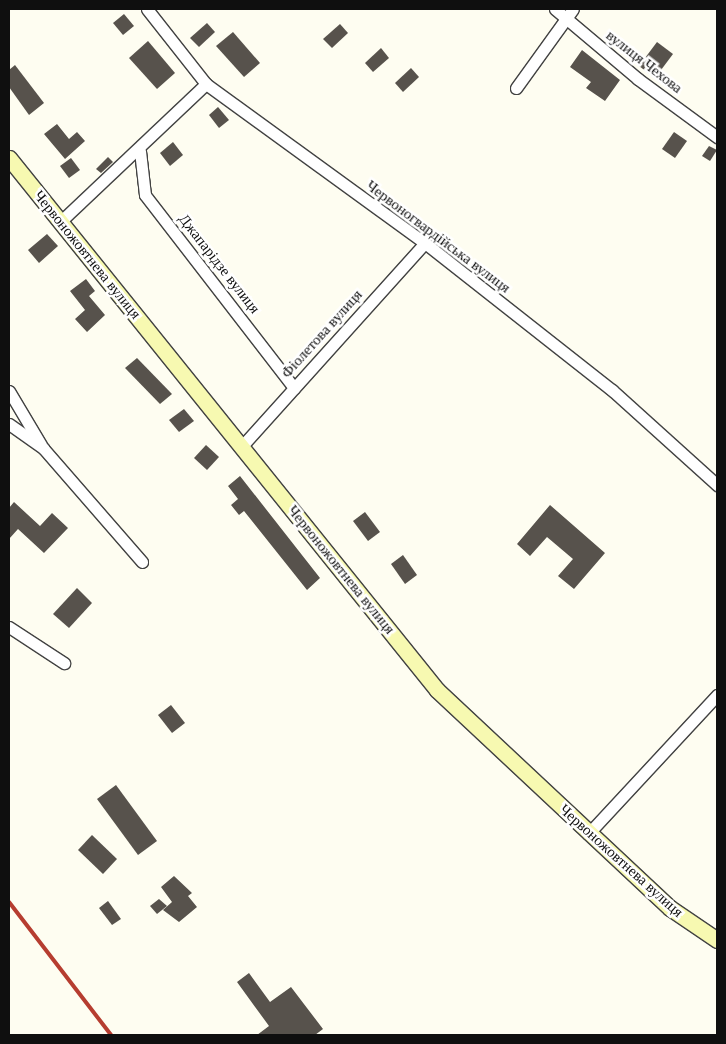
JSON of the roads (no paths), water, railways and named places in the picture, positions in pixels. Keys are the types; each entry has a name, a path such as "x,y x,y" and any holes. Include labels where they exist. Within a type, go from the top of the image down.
{"street":[{"name":"Червоногвардійська вулиця","path":"146,9 206,84 425,243 612,390 717,485"},
{"name":"вулиця Чехова","path":"555,9 638,79 717,137"},
{"path":"516,88 574,9"},
{"path":"60,222 140,151 206,84"},
{"name":"Джапарідзе вулиця","path":"140,151 145,195 294,388"},
{"name":"Червоножовтнева вулиця","path":"9,158 437,690 588,834 670,908 717,940"},
{"name":"Фіолетова вулиця","path":"242,446 425,243"},
{"path":"9,390 43,448 142,562"},
{"path":"9,424 43,448"},
{"path":"9,627 64,663"},
{"path":"588,834 717,695"}],"railway":[{"path":"9,902 111,1035"}]}
